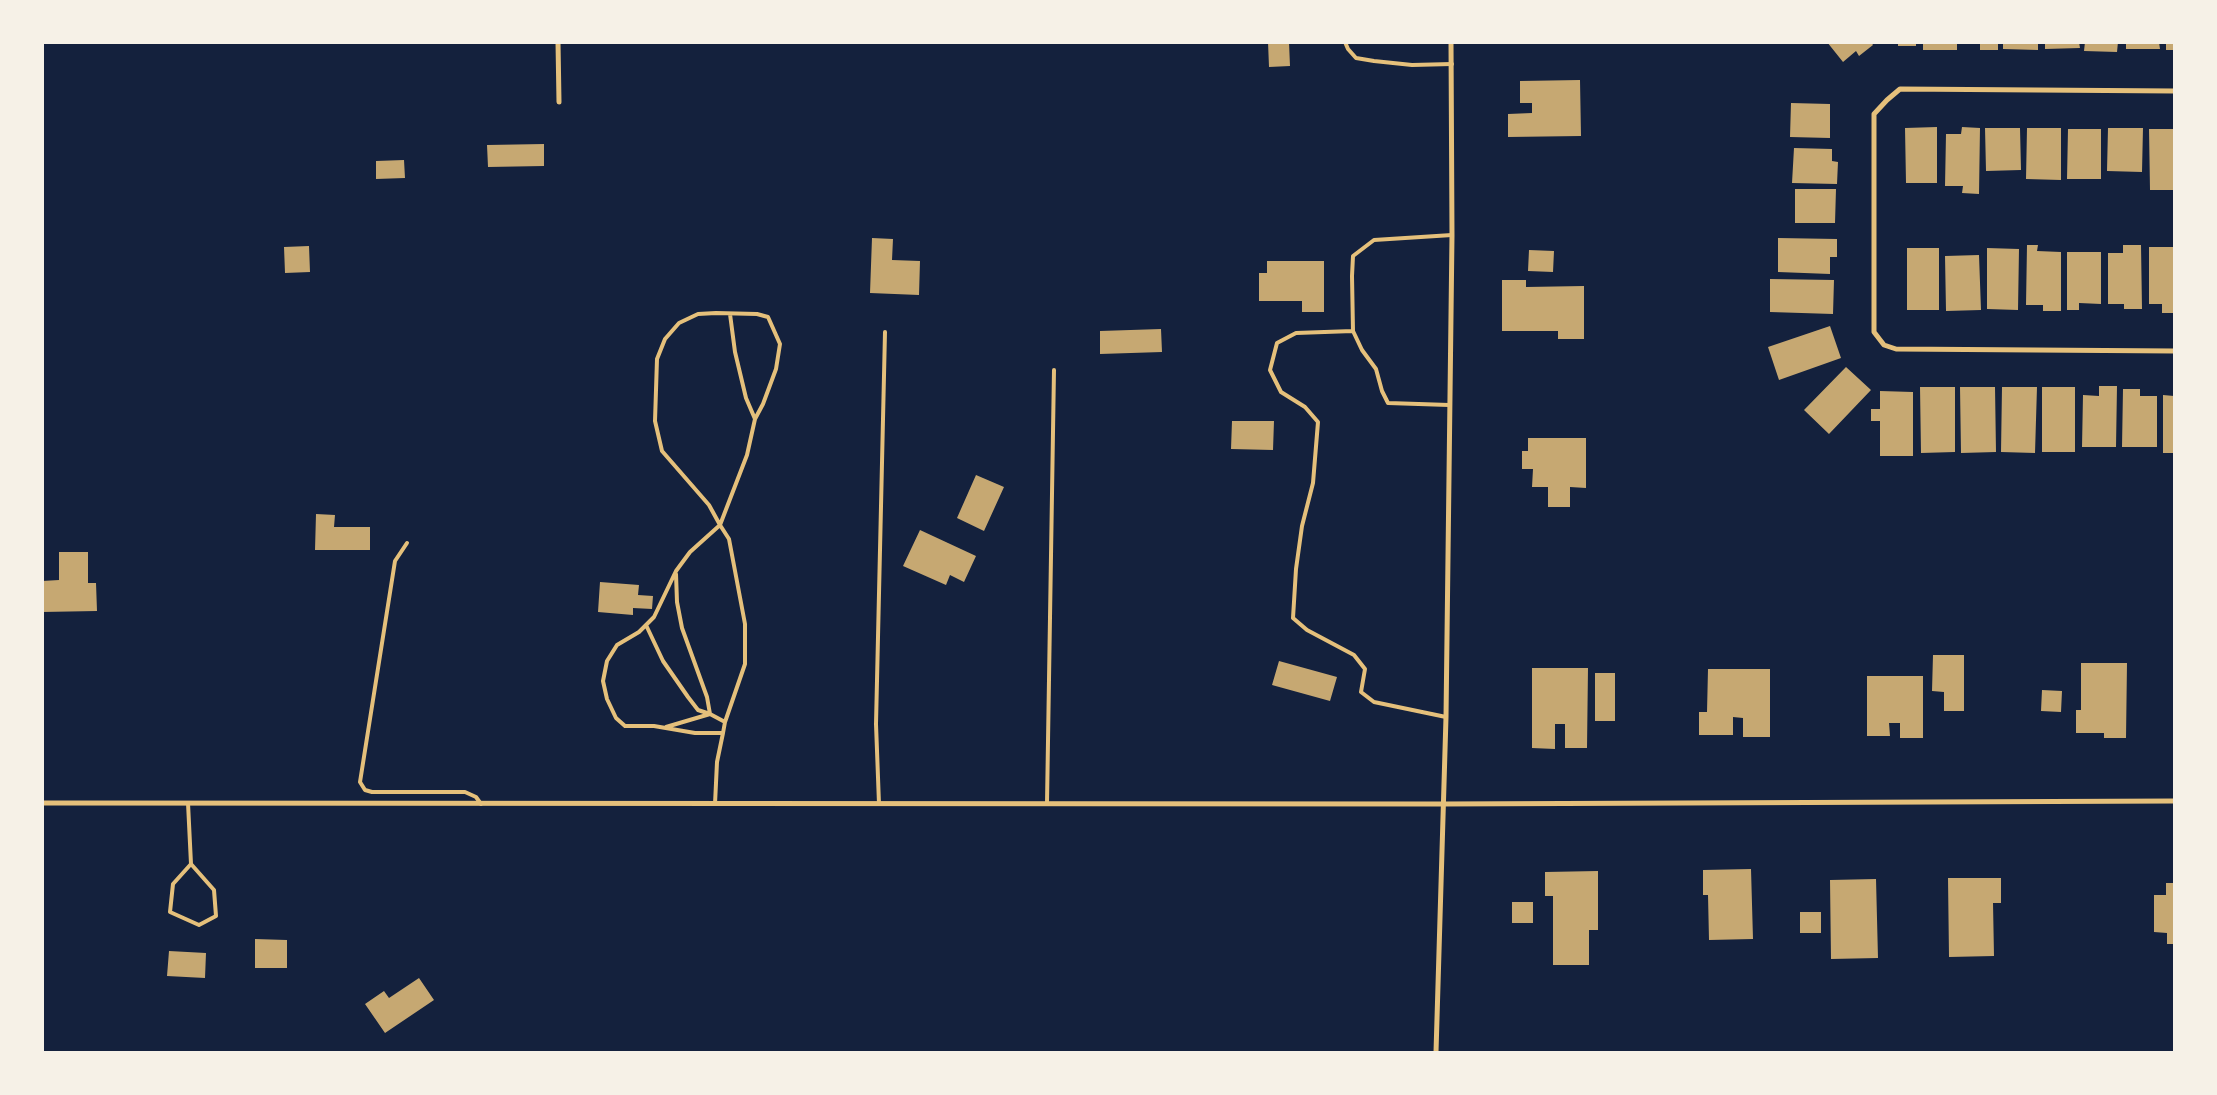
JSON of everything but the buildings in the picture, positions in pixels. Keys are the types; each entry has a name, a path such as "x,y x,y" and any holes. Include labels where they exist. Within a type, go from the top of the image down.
{"street":[{"path":"558,42 559,102"},
{"path":"1436,1052 1446,717 1452,235 1451,42"},
{"path":"2174,91 1900,89 1874,114 1874,332 1884,345 1896,349 2174,351"},
{"path":"42,803 1442,804 2174,801"}],"lane":[{"path":"1345,42 1356,58 1412,65 1452,64"},
{"path":"1449,406 1388,402 1382,391 1376,369 1362,350 1353,331 1352,276 1353,256 1374,240 1452,235"},
{"path":"715,804 717,762 723,733 725,722 745,664 745,624 729,539 720,525 709,505 662,451 655,421 657,359 665,339 679,323 698,314 757,314 768,318 780,344 776,368 763,404 754,419 747,455 720,525 690,552 676,571 654,617 639,632 617,645 607,661 604,681 607,699 616,718 625,726 664,728 695,733 723,733"},
{"path":"730,314 735,352 746,398 754,419"},
{"path":"1353,331 1296,333 1277,343 1270,370 1281,392 1305,407 1318,422 1313,483 1302,526 1296,569 1293,618 1307,630 1354,656 1365,669 1361,692 1374,702 1446,717"},
{"path":"879,804 876,724 885,332"},
{"path":"1047,803 1054,370"},
{"path":"407,543 395,561 360,782 365,790 372,792 465,792 476,797 481,804"},
{"path":"676,571 677,602 682,628 707,697 710,714"},
{"path":"646,625 663,661 698,710 725,722"},
{"path":"664,728 710,714"},
{"path":"188,803 191,864 214,890 216,916 199,925 170,912 173,884 191,864"}]}
